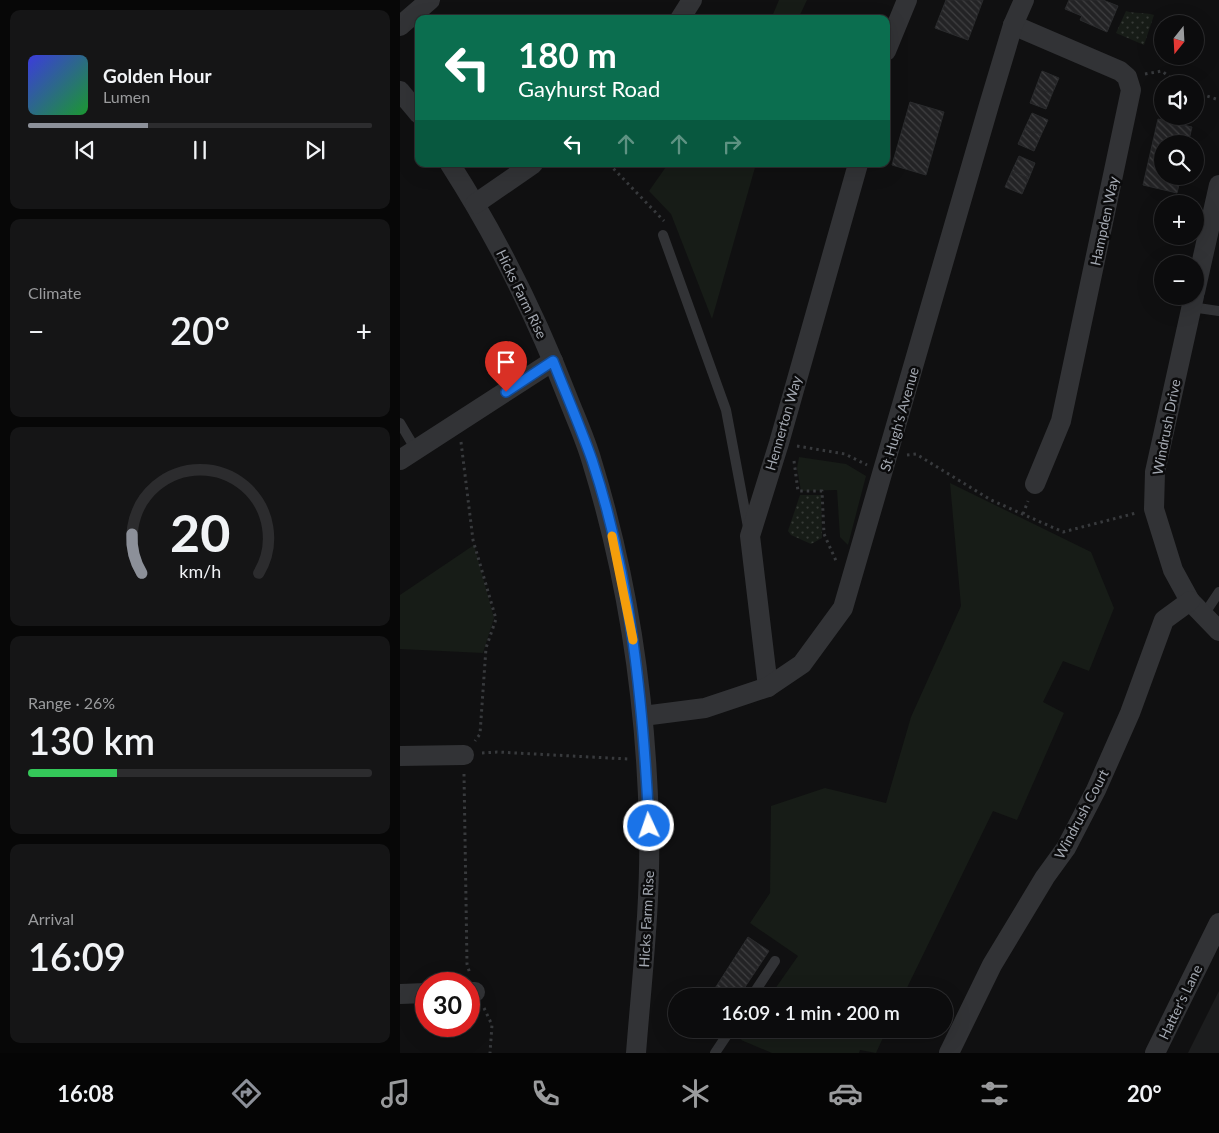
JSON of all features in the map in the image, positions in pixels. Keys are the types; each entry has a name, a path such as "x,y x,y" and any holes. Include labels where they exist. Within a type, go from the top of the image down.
{"street":[{"path":"400,26 430,0"},
{"path":"683,15 692,0"},
{"path":"890,42 907,0"},
{"name":"St Hugh's Avenue","path":"643,716 705,708 768,687 802,664 843,608 1013,25 1024,0"},
{"name":"Hampden Way","path":"1013,25 1120,71 1127,77 1132,90 1062,421 1035,484"},
{"path":"400,92 415,109"},
{"name":"Hicks Farm Rise","path":"452,167 517,279 553,361 592,460 614,544 631,626 643,716 649,826 648,893 636,1053"},
{"path":"475,204 529,167"},
{"name":"Hennerton Way","path":"768,687 750,536 779,443 837,229 857,167"},
{"name":"Windrush Drive","path":"1203,255 1219,185"},
{"name":"Windrush Drive","path":"1192,305 1156,472 1154,509 1173,570 1190,601 1214,603 1219,631"},
{"path":"408,455 553,361"},
{"name":"Windrush Court","path":"949,1053 992,965 1045,877 1066,848 1096,790 1130,713 1164,620 1190,601"},
{"path":"400,756 464,755"},
{"name":"Hatter's Lane","path":"1155,1053 1219,923"},
{"path":"400,994 415,993"}],"lane":[{"path":"663,235 726,410 750,536"},
{"path":"1204,304 1219,311"},
{"path":"400,423 408,455"},
{"path":"757,988 775,961"},
{"path":"715,1053 725,1038"}],"path":[{"path":"1162,71 1167,75"},
{"path":"1204,95 1219,100"},
{"path":"612,167 667,223"},
{"path":"459,422 473,540 496,619 486,648 480,734 464,755 468,972"},
{"path":"779,443 845,454 884,472"},
{"path":"779,443 793,452 798,491 822,491 824,534 848,591"},
{"path":"916,454 991,500 1063,532 1154,509"},
{"path":"464,755 497,752 646,760"},
{"path":"480,1005 492,1025 490,1053"}],"shaded area":[{"path":"779,0 807,0 800,15 773,15"},
{"path":"1126,11 1154,15 1144,45 1116,33"},
{"path":"666,167 755,167 712,319 671,214 649,191"},
{"path":"799,457 846,464 866,476 848,545 840,537 837,490 801,491 797,468"},
{"path":"950,483 1091,552 1114,608 1089,671 1063,661 1043,702 1064,713 1017,820 993,811 907,988 776,988 798,956 750,923 770,893 771,806 825,788 886,803 911,717 961,606"},
{"path":"800,495 821,495 822,538 811,544 791,535 788,531"},
{"path":"474,545 494,618 483,653 400,649 400,595"},
{"path":"1219,991 1219,1053 1188,1053"},
{"path":"742,1038 883,1038 876,1053 860,1050 859,1053 772,1053 741,1040"}],"building":[{"path":"946,0 983,0 968,40 935,28"},
{"path":"1069,0 1103,0 1118,6 1107,32 1080,20 1082,16 1065,9"},
{"path":"1042,71 1059,78 1052,94 1036,87"},
{"path":"1036,87 1052,94 1046,109 1030,103"},
{"path":"910,102 944,112 926,175 892,165"},
{"path":"1032,113 1048,120 1041,135 1025,128"},
{"path":"1157,125 1184,125 1192,127 1190,135 1154,135"},
{"path":"1025,128 1041,135 1034,151 1018,144"},
{"path":"1154,137 1154,185 1179,185 1177,193 1143,185"},
{"path":"1019,156 1035,163 1029,178 1012,171"},
{"path":"1012,171 1029,178 1022,194 1005,187"},
{"path":"748,937 769,951 744,988 715,988"}],"slow traffic":[{"path":"612,536 633,640"}],"route":[{"path":"506,392 553,361 592,460 614,544 631,626 643,716 649,826"}]}
